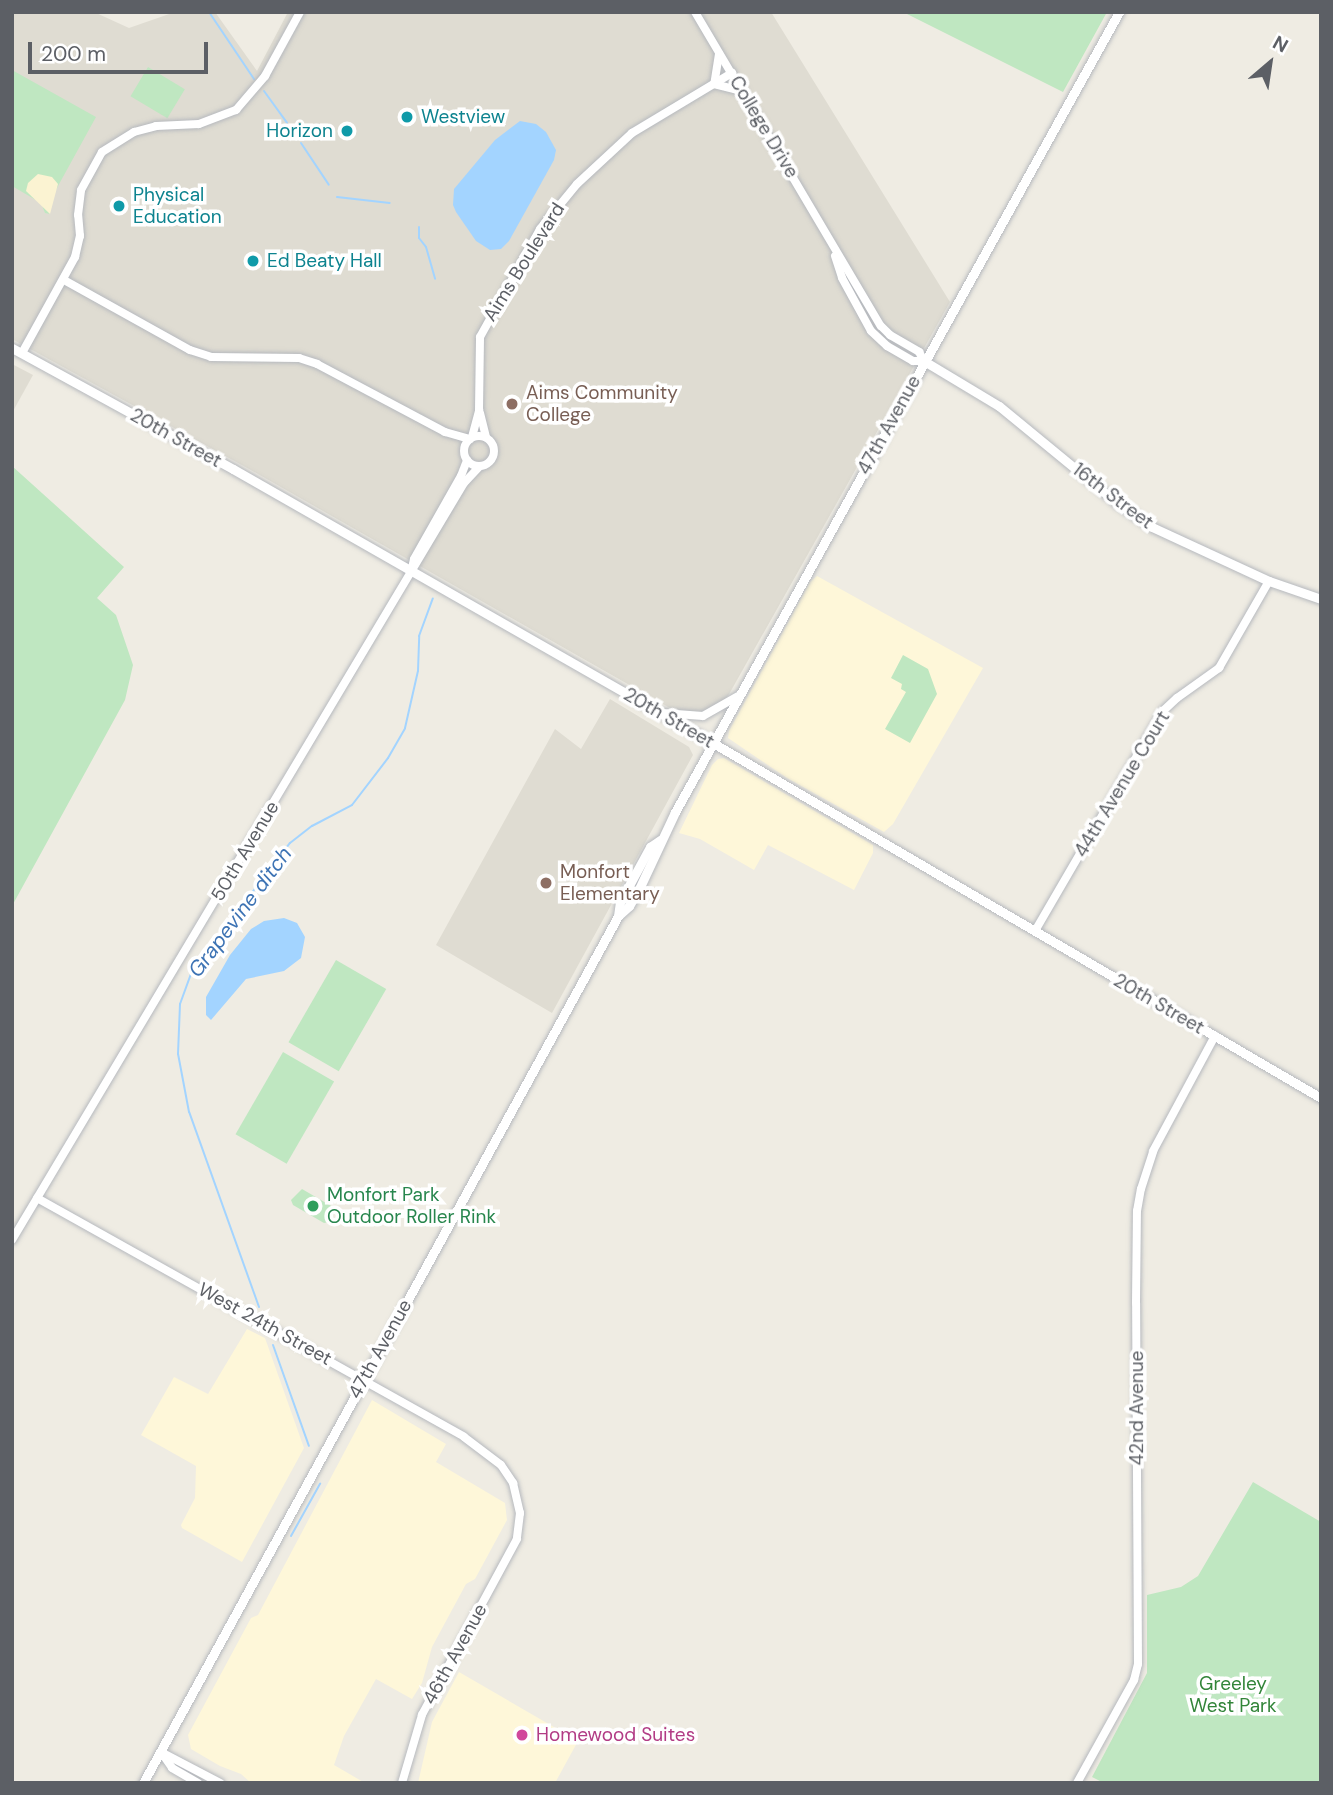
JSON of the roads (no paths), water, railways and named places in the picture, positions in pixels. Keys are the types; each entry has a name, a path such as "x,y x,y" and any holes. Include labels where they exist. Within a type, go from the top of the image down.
{"main road":[{"name":"47th Avenue","path":"143,1783 618,916 620,902 650,847 660,840 1119,12"},
{"name":"20th Street","path":"12,348 661,713 1321,1098"},
{"name":"16th Street","path":"924,361 999,406 1135,517 1175,539 1269,581 1321,599"}],"street":[{"path":"22,353 64,280 77,251 81,190 102,152 134,132 156,126 199,124 236,110 265,76 300,12"},
{"name":"College Drive","path":"695,12 792,171 830,243 881,326 890,335 919,352 924,361"},
{"path":"719,51 714,84 743,91"},
{"name":"Aims Boulevard","path":"471,438 479,410 480,337 540,229 576,184 617,145 732,74"},
{"path":"64,280 190,350 211,356 299,358 325,368 444,432 471,438 486,437 492,443 494,453 489,462 480,466 465,456 444,432"},
{"name":"Aims Boulevard","path":"479,410 486,437"},
{"path":"465,456 471,438"},
{"name":"50th Avenue","path":"411,571 414,559 461,476 465,456"},
{"name":"50th Avenue","path":"12,1240 464,483 480,466"},
{"name":"44th Avenue Court","path":"1035,931 1163,711 1219,668 1269,581"},
{"path":"661,713 703,716 741,694"},
{"name":"42nd Avenue","path":"1077,1783 1134,1680 1138,1664 1136,1303 1137,1211 1141,1189 1153,1151 1215,1037"},
{"name":"West 24th Street","path":"37,1198 473,1443 501,1465 513,1483 518,1499 520,1529"},
{"name":"46th Avenue","path":"402,1783 422,1715 520,1529"},
{"path":"161,1752 172,1768 198,1783"},
{"path":"161,1752 220,1783"}],"water":[{"path":"520,121 536,124 546,132 556,150 554,160 509,241 501,249 490,250 476,241 456,212 453,205 454,189 495,140"},
{"path":"284,918 297,923 305,937 301,958 284,971 246,979 211,1020 206,1015 206,997 230,955 251,929 264,921"}],"waterway":[{"name":"Grapevine ditch","path":"209,12 254,79"},
{"name":"Grapevine ditch","path":"264,91 287,123"},
{"name":"Grapevine ditch","path":"301,143 329,185"},
{"name":"Grapevine ditch","path":"337,197 390,203"},
{"name":"Grapevine ditch","path":"419,227 419,238 426,247 435,279"},
{"name":"Grapevine ditch","path":"259,1307 189,1112 178,1054 180,1004 192,971 290,843 312,826 352,805 388,758 405,728 418,671 419,636 433,598"},
{"name":"Grapevine ditch","path":"273,1345 309,1446"},
{"name":"Grapevine ditch","path":"291,1536 320,1484"}],"place":[{"name":"Westview","path":"407,117"},
{"name":"Horizon","path":"347,131"},
{"name":"Physical Education","path":"119,206"},
{"name":"Ed Beaty Hall","path":"253,261"},
{"name":"Aims Community College","path":"512,404"},
{"name":"Monfort Elementary","path":"546,883"},
{"name":"Monfort Park Outdoor Roller Rink","path":"313,1206"},
{"name":"Homewood Suites","path":"522,1735"}],"park label":[{"name":"Greeley West Park","path":"1233,1695"}]}
